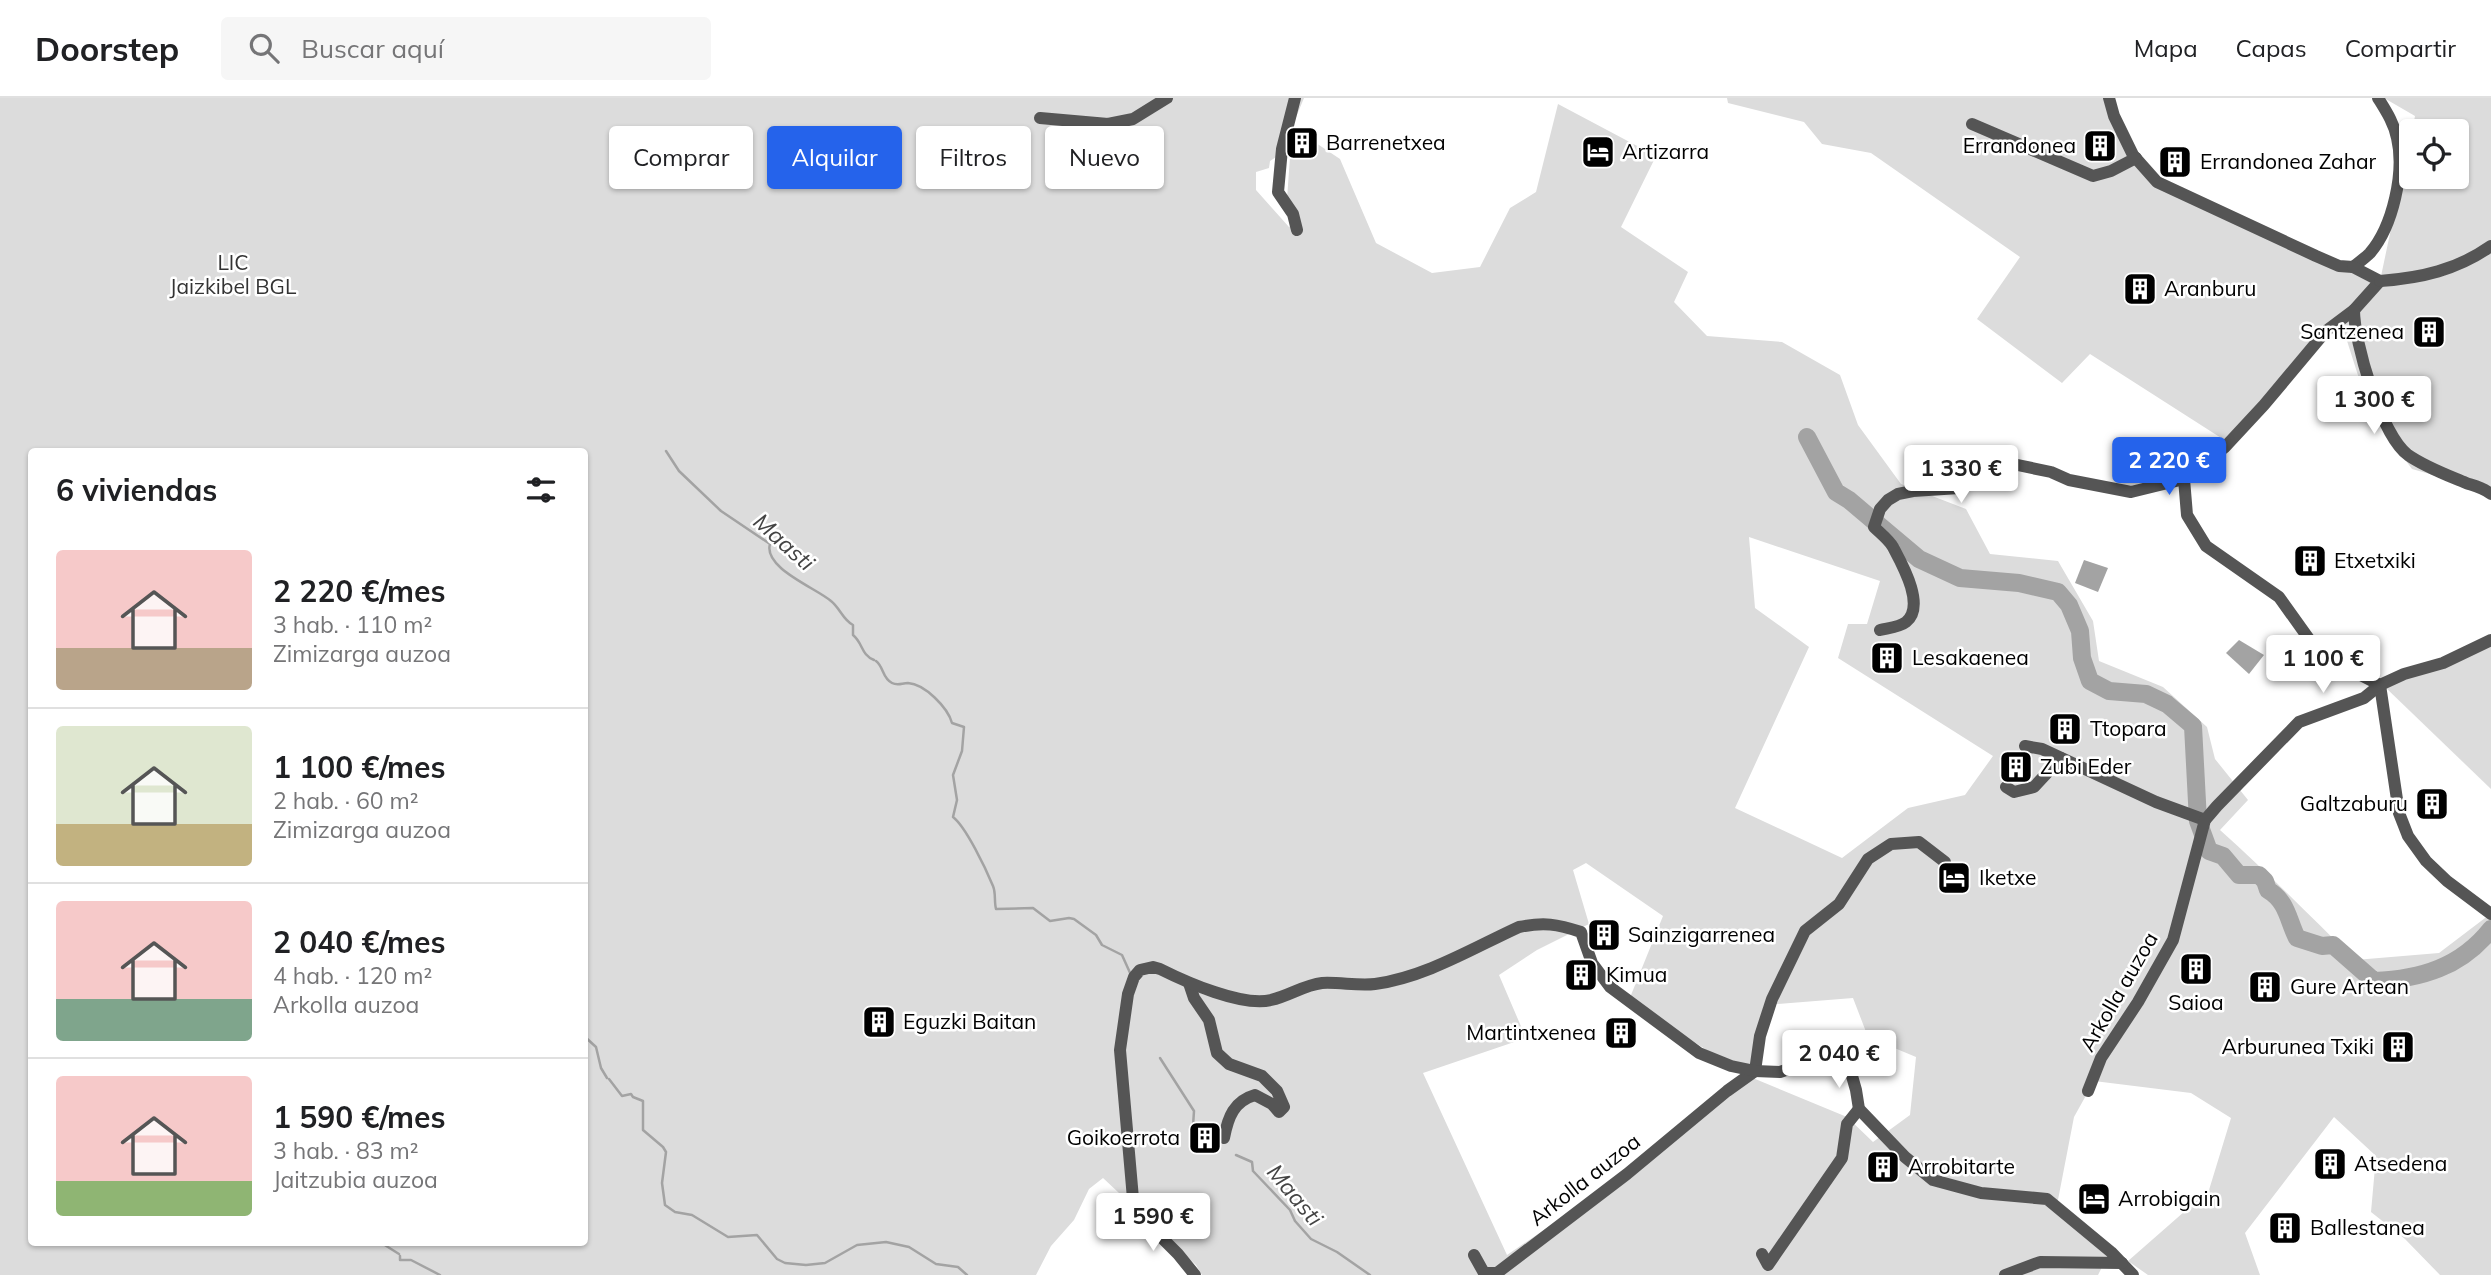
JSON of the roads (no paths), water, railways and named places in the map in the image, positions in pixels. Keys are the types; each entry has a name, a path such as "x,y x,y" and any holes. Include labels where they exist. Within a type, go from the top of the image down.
{"street":[{"path":"1041,118 1108,124 1133,120 1167,98"},
{"path":"1296,98 1282,149 1278,192 1293,214 1297,230"},
{"path":"2353,267 2369,255 2381,238 2398,187 2398,138 2391,119 2378,98"},
{"path":"2106,99 2136,159 2157,182 2339,266 2353,267 2380,281 2407,279 2438,273 2466,263 2491,246"},
{"path":"1972,124 2093,176 2136,159"},
{"path":"1880,630 1907,622 1914,611 1914,595 1909,579 1892,545 1874,527 1880,509 1888,500 1898,494 1913,491 1959,488 1992,467 2008,463 2051,472 2069,480 2131,492 2184,480 2225,447 2326,331 2354,310 2380,281"},
{"path":"2354,310 2354,328 2376,404 2391,434 2405,453 2423,464 2491,494"},
{"path":"2184,480 2187,515 2206,546 2279,597 2314,646 2341,665 2379,685"},
{"path":"2025,746 2042,749 2156,802 2200,818 2217,806 2300,722 2364,698 2379,685 2404,674 2443,663 2491,640"},
{"path":"2379,685 2399,813 2408,836 2433,868 2491,914"},
{"path":"2006,787 2014,792 2034,786 2061,758"},
{"name":"Arkolla auzoa","path":"2088,1091 2101,1058 2138,1002 2173,940 2200,818"},
{"path":"1755,1071 1760,1036 1772,999 1795,949 1805,931 1839,904 1868,859 1891,844 1919,842 1945,862"},
{"path":"1195,1275 1134,1210 1120,1050 1128,994 1134,977 1140,970 1153,967 1189,983 1259,1002 1273,1000 1306,986 1321,983 1374,984 1413,975 1519,926 1554,923 1581,932 1592,963 1610,987 1699,1053 1731,1066 1755,1071 1780,1072 1821,1058 1838,1059 1850,1069 1859,1109 1897,1150 1933,1180 1981,1193 2048,1199 2122,1262 2133,1275"},
{"path":"1189,983 1209,1020 1217,1053 1229,1063 1262,1076 1277,1091 1284,1107 1279,1112 1272,1104 1255,1095 1244,1098 1228,1116 1224,1138"},
{"name":"Arkolla auzoa","path":"1474,1255 1484,1273 1497,1273 1627,1174 1755,1071"},
{"path":"1762,1254 1768,1265 1829,1178 1842,1158 1847,1124 1859,1109"},
{"path":"2005,1275 2040,1262 2122,1262"}],"waterway":[{"path":"1807,437 1836,492 1919,559 1960,578 2019,583 2058,592 2069,605 2080,631 2082,658 2090,681 2109,691 2146,694 2167,704 2193,726 2198,821 2209,851 2223,856 2239,875 2259,875 2268,890 2283,905 2297,938 2322,946 2333,945 2374,981 2424,974 2453,962 2467,953 2491,929"},
{"name":"Maasti","path":"666,451 679,471 721,511 770,544 770,553 782,569 834,604 853,625 853,635 864,652 874,660"},
{"name":"Maasti","path":"876,661 889,681 894,684 915,684 941,704 952,723 964,727 962,751 953,775 957,800 953,817 970,839 986,869 994,889 996,909 1033,908 1050,921 1074,919 1096,935 1102,945 1122,955 1131,975"},
{"path":"588,1040 596,1047 601,1068 607,1078"},
{"name":"Maasti","path":"1160,1058 1194,1111 1193,1126 1202,1132"},
{"path":"609,1079 622,1096 631,1094 643,1101 643,1130 666,1152 662,1183 665,1205 675,1212 692,1215 728,1237 757,1235 777,1259 785,1263 825,1263 857,1245 886,1242 909,1247 936,1264 958,1267 967,1275"},
{"name":"Maasti","path":"1236,1155 1252,1162 1253,1171 1290,1210 1295,1221 1311,1239 1337,1252 1370,1275"},
{"path":"386,1246 399,1254"},
{"path":"400,1256 400,1260 411,1260 440,1275"}],"place":[{"name":"Barrenetxea","path":"1302,143"},
{"name":"Errandonea","path":"2100,146"},
{"name":"Artizarra","path":"1598,152"},
{"name":"Errandonea Zahar","path":"2175,162"},
{"name":"Aranburu","path":"2140,289"},
{"name":"Santzenea","path":"2429,332"},
{"name":"Etxetxiki","path":"2310,561"},
{"name":"Lesakaenea","path":"1887,658"},
{"name":"Ttopara","path":"2065,729"},
{"name":"Zubi Eder","path":"2016,767"},
{"name":"Galtzaburu","path":"2432,804"},
{"name":"Iketxe","path":"1954,878"},
{"name":"Sainzigarrenea","path":"1604,935"},
{"name":"Saioa","path":"2196,969"},
{"name":"Kimua","path":"1581,975"},
{"name":"Gure Artean","path":"2265,987"},
{"name":"Eguzki Baitan","path":"879,1022"},
{"name":"Martintxenea","path":"1621,1033"},
{"name":"Arburunea Txiki","path":"2398,1047"},
{"name":"Goikoerrota","path":"1205,1138"},
{"name":"Atsedena","path":"2330,1164"},
{"name":"Arrobitarte","path":"1883,1167"},
{"name":"Arrobigain","path":"2094,1199"},
{"name":"Ballestanea","path":"2285,1228"}],"park label":[{"name":"LIC Jaizkibel BGL","path":"233,275"}]}
